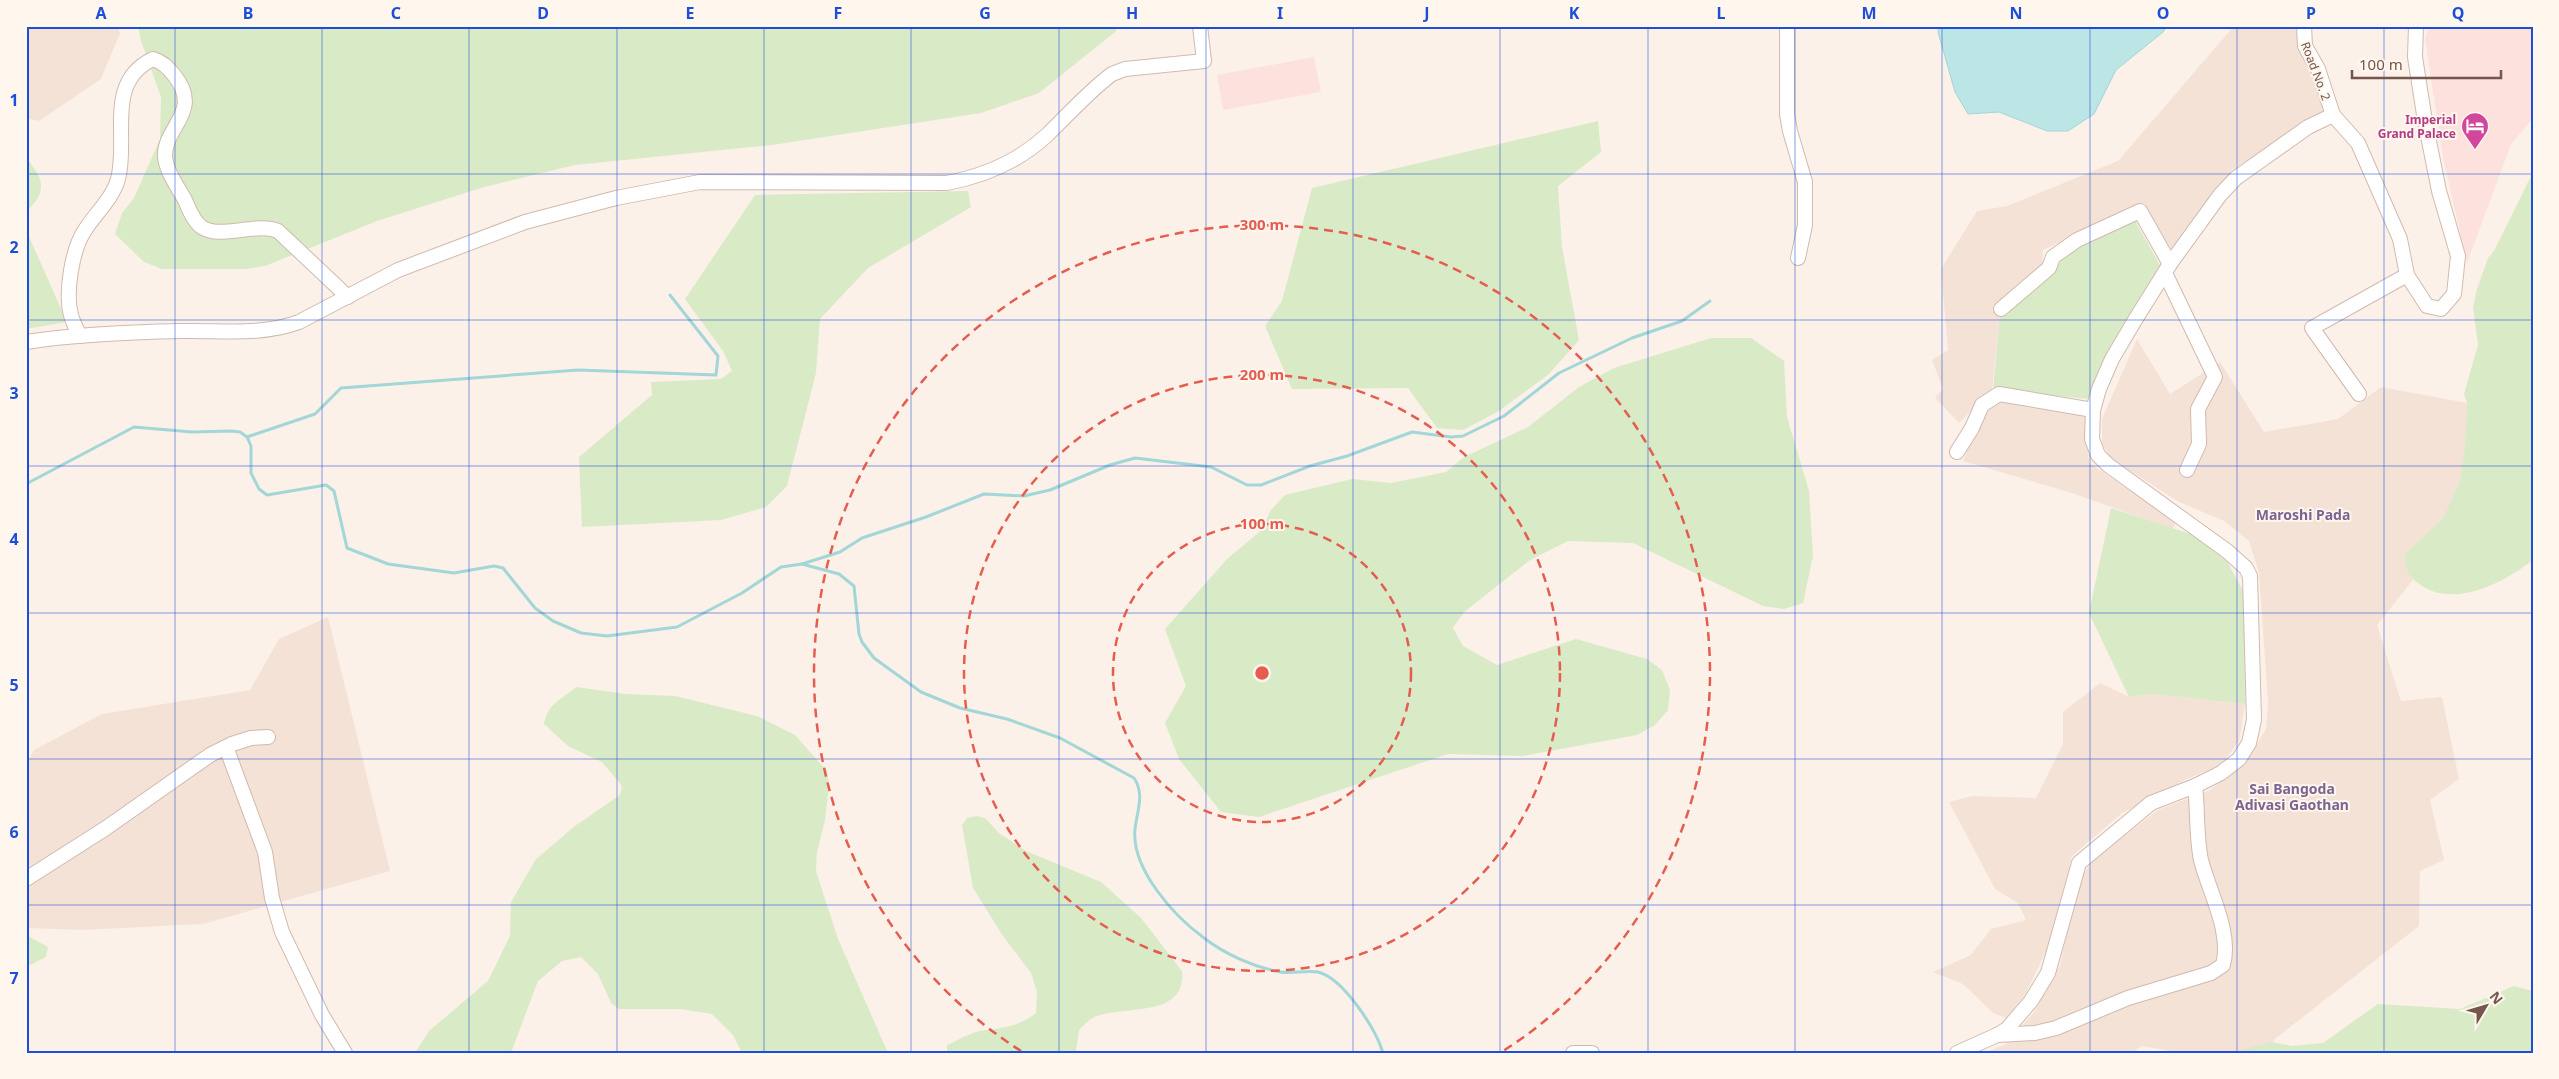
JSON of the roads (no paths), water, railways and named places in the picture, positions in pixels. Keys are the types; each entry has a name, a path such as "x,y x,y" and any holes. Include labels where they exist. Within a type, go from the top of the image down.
{"street":[{"path":"26,342 80,336 183,331 250,333 282,329 300,322 398,270 524,222 644,192 700,182 947,183 975,177 1025,152 1046,136 1112,74 1125,69 1204,61 1200,26"},
{"path":"1788,26 1787,114 1805,189 1805,225 1798,258"},
{"name":"Road No. 2","path":"2304,26 2303,37 2318,69 2333,115"},
{"path":"1956,1053 1997,1036 2007,1028 2031,1001 2048,973 2079,863 2151,803 2196,786 2221,773 2239,759 2249,743 2254,720 2250,576 2246,568 2227,551 2108,465 2098,455 2092,439 2093,410 2099,389 2112,359 2168,268 2220,195 2236,178 2308,127 2333,115 2358,143 2400,239 2408,275 2427,306 2441,308 2454,294 2458,256 2439,191 2425,121 2416,58 2416,26"},
{"path":"80,336 71,315 68,293 76,250 83,232 118,182 120,170 121,106 125,88 134,73 143,64 154,59 168,67 180,82 185,97 177,127 165,147 164,158 198,224 211,231 269,228 278,231 348,297"},
{"path":"2001,309 2049,268 2053,257 2069,246 2140,211 2168,268 2215,377 2198,409 2199,444 2186,470"},
{"path":"2359,394 2312,328 2408,275"},
{"path":"1957,452 1972,428 1982,406 1999,394 2093,410"},
{"path":"26,879 106,828 210,755 251,738 268,737"},
{"path":"226,747 265,852 272,898 282,932 322,1015 344,1053"},
{"path":"1997,1036 2035,1033 2056,1028 2128,998 2211,973 2223,965 2225,948 2218,913 2200,849 2196,786"},
{"path":"1573,1053 1592,1053"}],"water":[{"path":"1939,26 2167,26 2163,32 2116,70 2094,114 2068,131 2047,131 1999,112 1968,114 1955,92 1938,32"}],"waterway":[{"path":"247,437 315,414 341,388 578,370 716,375 718,356 670,295"},
{"path":"802,564 840,552 862,538 926,517 984,494 1024,496 1050,490 1110,465 1135,458 1211,467 1247,485 1261,485 1310,466 1347,456 1412,432 1451,437 1463,436 1504,416 1559,373 1632,338 1682,321 1710,301"},
{"path":"26,484 134,427 192,432 240,432 247,437 251,446 251,473 259,489 267,495 326,485 334,491 347,548 388,564 454,573 494,566 503,568 535,608 553,621 581,633 607,636 677,627 742,593 781,567 802,564 839,574 854,586 859,634 862,642 874,658 921,692 960,708 1007,719 1060,738 1134,778 1140,796 1135,829 1140,860 1147,875 1168,904 1192,929 1221,949 1240,959 1280,972 1318,972 1328,976 1348,994 1366,1018 1383,1053"}],"place":[{"name":"Imperial Grand Palace","path":"2475,150"}],"district":[{"name":"Maroshi Pada","path":"2303,514"},
{"name":"Sai Bangoda Adivasi Gaothan","path":"2292,796"}]}
